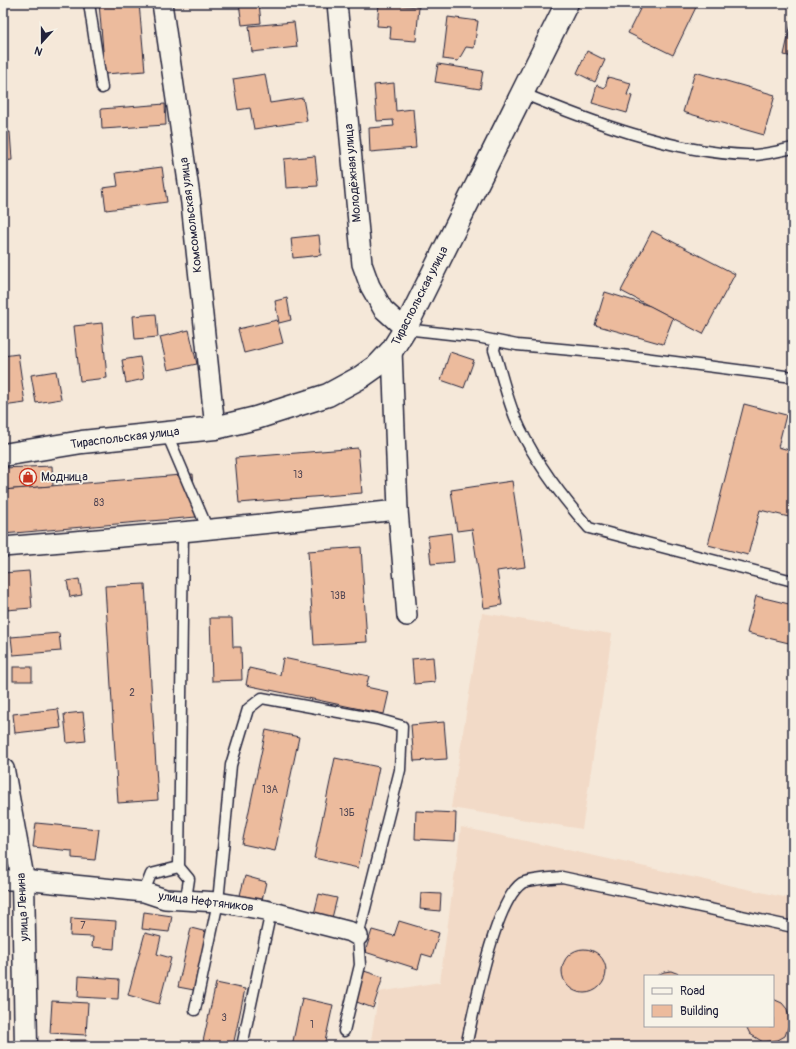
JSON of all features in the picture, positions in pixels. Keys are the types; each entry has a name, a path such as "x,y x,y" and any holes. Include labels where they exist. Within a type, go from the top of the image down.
{"street":[{"name":"Комсомольская улица","path":"162,3 191,203 215,428"},
{"name":"Молодёжная улица","path":"337,3 362,264 370,286 383,309 405,329"},
{"name":"Тираспольская улица","path":"3,455 82,442 215,428 256,418 328,395 361,377 378,365 392,350 405,329 567,3"},
{"path":"392,350 398,510 407,616"},
{"path":"3,547 208,530 398,510"},
{"name":"улица Ленина","path":"3,770 26,1046"},
{"name":"улица Нефтяников","path":"13,880 144,892 165,899 218,902 271,911 350,932 358,936"}],"lane":[{"path":"89,3 102,88"},
{"path":"522,93 587,120 686,148 749,156 793,148"},
{"path":"405,329 793,377"},
{"path":"496,341 494,350 515,417 535,454 568,503 589,528 793,581"},
{"path":"167,434 208,530"},
{"path":"183,532 179,867 189,878 186,899"},
{"path":"195,1010 218,902 231,765 248,709 262,698 377,719 402,726 400,770 358,936 360,965 344,1032"},
{"path":"144,892 151,874 179,867"},
{"path":"466,1046 499,918 512,894 523,882 562,877 793,927"},
{"path":"242,1046 271,911"}],"shaded area":[{"path":"482,613 612,634 582,829 451,808"},
{"path":"461,827 793,899 793,1046 370,1046 379,992 440,982"}],"building":[{"path":"99,3 139,3 145,71 105,74"},
{"path":"239,3 259,3 261,23 242,25"},
{"path":"643,3 698,3 673,55 628,33"},
{"path":"379,4 419,7 416,41 390,39 391,27 377,26"},
{"path":"793,15 793,57 784,55"},
{"path":"448,17 478,21 474,48 466,47 458,61 443,59"},
{"path":"294,22 297,47 252,52 249,26"},
{"path":"587,51 605,60 595,82 577,73"},
{"path":"438,64 483,71 480,89 435,82"},
{"path":"695,72 775,95 764,135 683,112"},
{"path":"265,74 270,103 303,98 307,121 254,129 250,108 238,110 233,79"},
{"path":"608,77 631,83 627,95 632,96 627,113 592,103 597,85 605,88"},
{"path":"394,83 396,111 413,109 416,148 370,152 369,128 394,126 393,120 377,121 374,85"},
{"path":"165,104 166,125 102,129 101,109"},
{"path":"3,132 10,132 12,160 3,161"},
{"path":"315,156 318,186 286,188 284,159"},
{"path":"162,167 167,202 106,210 103,188 118,186 116,173"},
{"path":"652,231 735,274 703,334 621,291"},
{"path":"319,235 321,255 293,258 291,238"},
{"path":"605,292 650,306 673,318 663,344 595,325"},
{"path":"287,298 291,320 279,323 275,301"},
{"path":"156,314 158,337 135,339 133,316"},
{"path":"277,320 283,343 244,353 238,329"},
{"path":"102,323 107,378 80,381 74,326"},
{"path":"189,330 197,364 168,370 160,337"},
{"path":"450,352 474,360 464,388 441,380"},
{"path":"18,354 25,403 3,406 3,356"},
{"path":"140,357 144,379 126,383 122,360"},
{"path":"56,371 61,399 36,403 31,375"},
{"path":"744,404 786,415 778,447 793,451 793,518 760,510 748,555 708,545"},
{"path":"358,448 362,493 239,503 235,458"},
{"name":"Модница","path":"52,466 53,486 3,490 3,468"},
{"path":"193,474 196,517 3,534 3,490"},
{"path":"512,481 525,567 497,571 502,605 484,608 472,529 457,531 451,490"},
{"path":"451,533 454,562 431,564 428,536"},
{"path":"361,547 367,642 314,645 308,551"},
{"path":"29,571 32,608 6,610 3,573"},
{"path":"79,579 82,595 70,597 67,581"},
{"path":"145,584 158,800 118,803 105,586"},
{"path":"756,596 793,605 793,644 747,633"},
{"path":"210,618 232,618 233,647 241,647 242,680 212,681"},
{"path":"59,633 61,651 13,655 11,637"},
{"path":"433,657 435,682 414,684 412,659"},
{"path":"283,658 369,676 366,687 389,692 384,714 246,685 249,668 280,675"},
{"path":"13,667 32,667 32,681 13,681"},
{"path":"58,709 61,728 15,733 13,714"},
{"path":"83,712 86,741 67,743 64,714"},
{"path":"444,722 447,759 414,761 411,725"},
{"path":"266,730 299,737 275,851 242,844"},
{"path":"335,758 379,767 358,868 314,858"},
{"path":"416,811 456,813 455,841 415,839"},
{"path":"36,823 99,829 95,860 72,858 72,851 33,847"},
{"path":"245,876 266,882 262,900 240,895"},
{"path":"421,893 441,894 440,911 420,909"},
{"path":"319,894 337,898 332,918 314,914"},
{"path":"144,912 172,916 169,932 142,929"},
{"path":"71,918 116,921 114,949 92,947 93,937 70,936"},
{"path":"399,921 439,933 432,957 422,954 418,969 365,952 372,930 394,936"},
{"path":"191,928 207,932 194,990 178,987"},
{"path":"145,933 161,937 157,954 171,958 159,1004 128,995"},
{"path":"580,949 588,949 593,950 600,955 605,962 605,980 600,987 593,992 580,993 572,990 565,983 562,975 562,967 565,959 572,952"},
{"path":"364,971 383,977 373,1008 354,1001"},
{"path":"671,971 681,975 658,975"},
{"path":"79,976 119,979 118,999 78,997"},
{"path":"216,983 245,989 233,1046 202,1046"},
{"path":"302,998 333,1005 324,1046 292,1046"},
{"path":"774,999 782,1003 787,1009 790,1022 785,1036 778,1040 763,1042 750,1034 746,1027 774,1027"},
{"path":"52,1001 88,1003 86,1035 50,1033"},
{"path":"57,1040 87,1040 87,1046 57,1046"}],"place":[{"name":"Модница","path":"28,477"}]}
